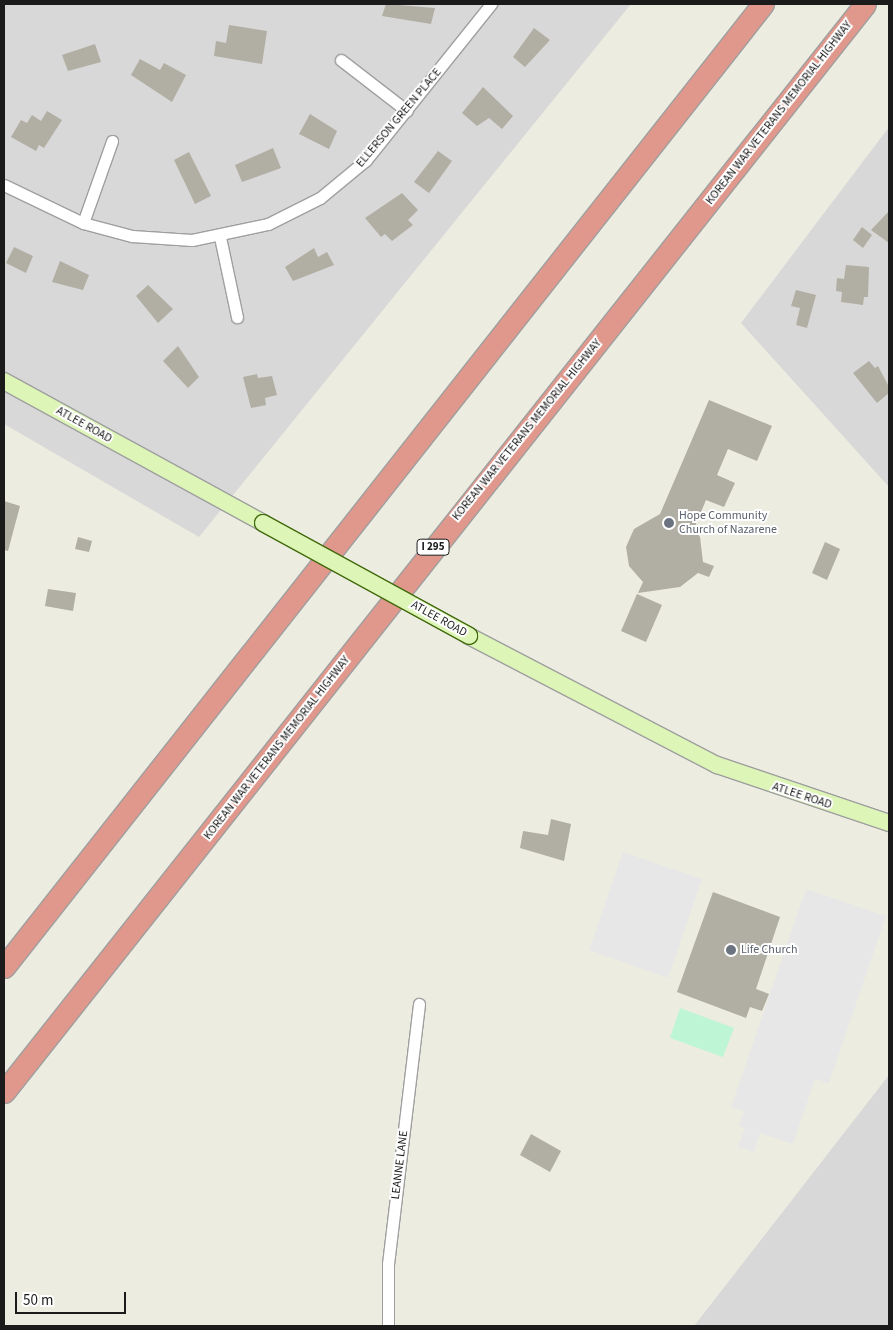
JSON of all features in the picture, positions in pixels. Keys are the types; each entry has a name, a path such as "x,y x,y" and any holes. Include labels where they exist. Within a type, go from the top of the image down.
{"highway":[{"path":"4,967 763,4"},
{"name":"KOREAN WAR VETERANS MEMORIAL HIGHWAY","path":"4,1092 865,4"}],"main road":[{"name":"ATLEE ROAD","path":"4,381 469,636 717,765 889,823"}],"street":[{"name":"ELLERSON GREEN PLACE","path":"4,185 83,223 132,236 168,240 220,237 268,224 320,198 366,160 491,4"},
{"path":"341,60 407,111"},
{"path":"83,223 112,141"},
{"path":"220,237 237,317"},
{"name":"LEANNE LANE","path":"388,1326 388,1264 419,1004"}],"shaded area":[{"path":"4,4 631,4 199,537 4,424"},
{"path":"889,127 889,487 741,323"},
{"path":"623,852 702,879 668,978 589,950"},
{"path":"806,889 886,916 829,1083 815,1079 793,1144 760,1133 754,1152 738,1147 745,1128 739,1126 744,1111 731,1107"},
{"path":"889,1075 889,1326 694,1326"}],"green space":[{"path":"680,1008 734,1028 723,1057 670,1038"}],"building":[{"path":"386,4 435,8 431,24 382,16"},
{"path":"229,25 267,31 262,64 214,56 216,41 226,43"},
{"path":"534,28 550,40 525,67 513,57"},
{"path":"95,44 101,62 68,71 62,55"},
{"path":"140,59 160,70 164,63 186,75 172,102 131,75"},
{"path":"483,87 513,116 502,129 489,118 477,126 462,113"},
{"path":"47,111 62,120 44,148 39,145 36,151 11,137 21,120 27,123 32,115 41,121"},
{"path":"310,114 337,131 329,149 299,134"},
{"path":"273,148 281,168 242,182 235,165"},
{"path":"438,151 452,161 429,193 414,182"},
{"path":"189,152 211,196 195,204 174,160"},
{"path":"402,193 418,210 408,220 413,225 392,241 385,234 381,237 365,218"},
{"path":"889,211 889,243 871,230"},
{"path":"862,227 872,235 863,248 853,240"},
{"path":"14,247 33,256 26,273 6,263"},
{"path":"314,248 318,257 327,252 334,265 293,281 285,267"},
{"path":"60,261 89,275 83,290 52,282"},
{"path":"846,265 869,267 868,297 864,297 863,305 841,302 842,292 836,291 837,278 844,279"},
{"path":"148,285 173,309 158,323 136,296"},
{"path":"796,290 816,295 807,328 796,325 800,308 791,306"},
{"path":"178,346 199,377 188,388 163,361"},
{"path":"869,361 875,368 878,366 889,387 889,393 877,403 853,373"},
{"path":"257,374 258,378 272,376 277,395 265,398 266,405 251,408 243,377"},
{"name":"Hope Community Church of Nazarene","path":"709,400 772,426 757,461 728,449 717,475 735,483 724,507 706,500 694,529 700,537 703,562 714,566 709,577 698,573 680,587 638,593 643,582 629,566 626,547 634,529 660,514"},
{"path":"4,501 20,506 8,551 4,550"},
{"path":"78,537 92,541 89,552 75,549"},
{"path":"825,542 840,549 827,580 812,573"},
{"path":"48,589 76,593 73,611 45,606"},
{"path":"637,594 662,605 646,642 621,631"},
{"path":"551,819 571,824 564,861 520,848 523,831 548,835"},
{"name":"Life Church","path":"713,892 780,917 756,989 769,994 762,1011 750,1007 746,1018 677,992"},
{"path":"531,1134 561,1151 550,1172 520,1155"}],"place":[{"name":"Hope Community Church of Nazarene","path":"669,523"},
{"name":"Life Church","path":"731,950"}]}
